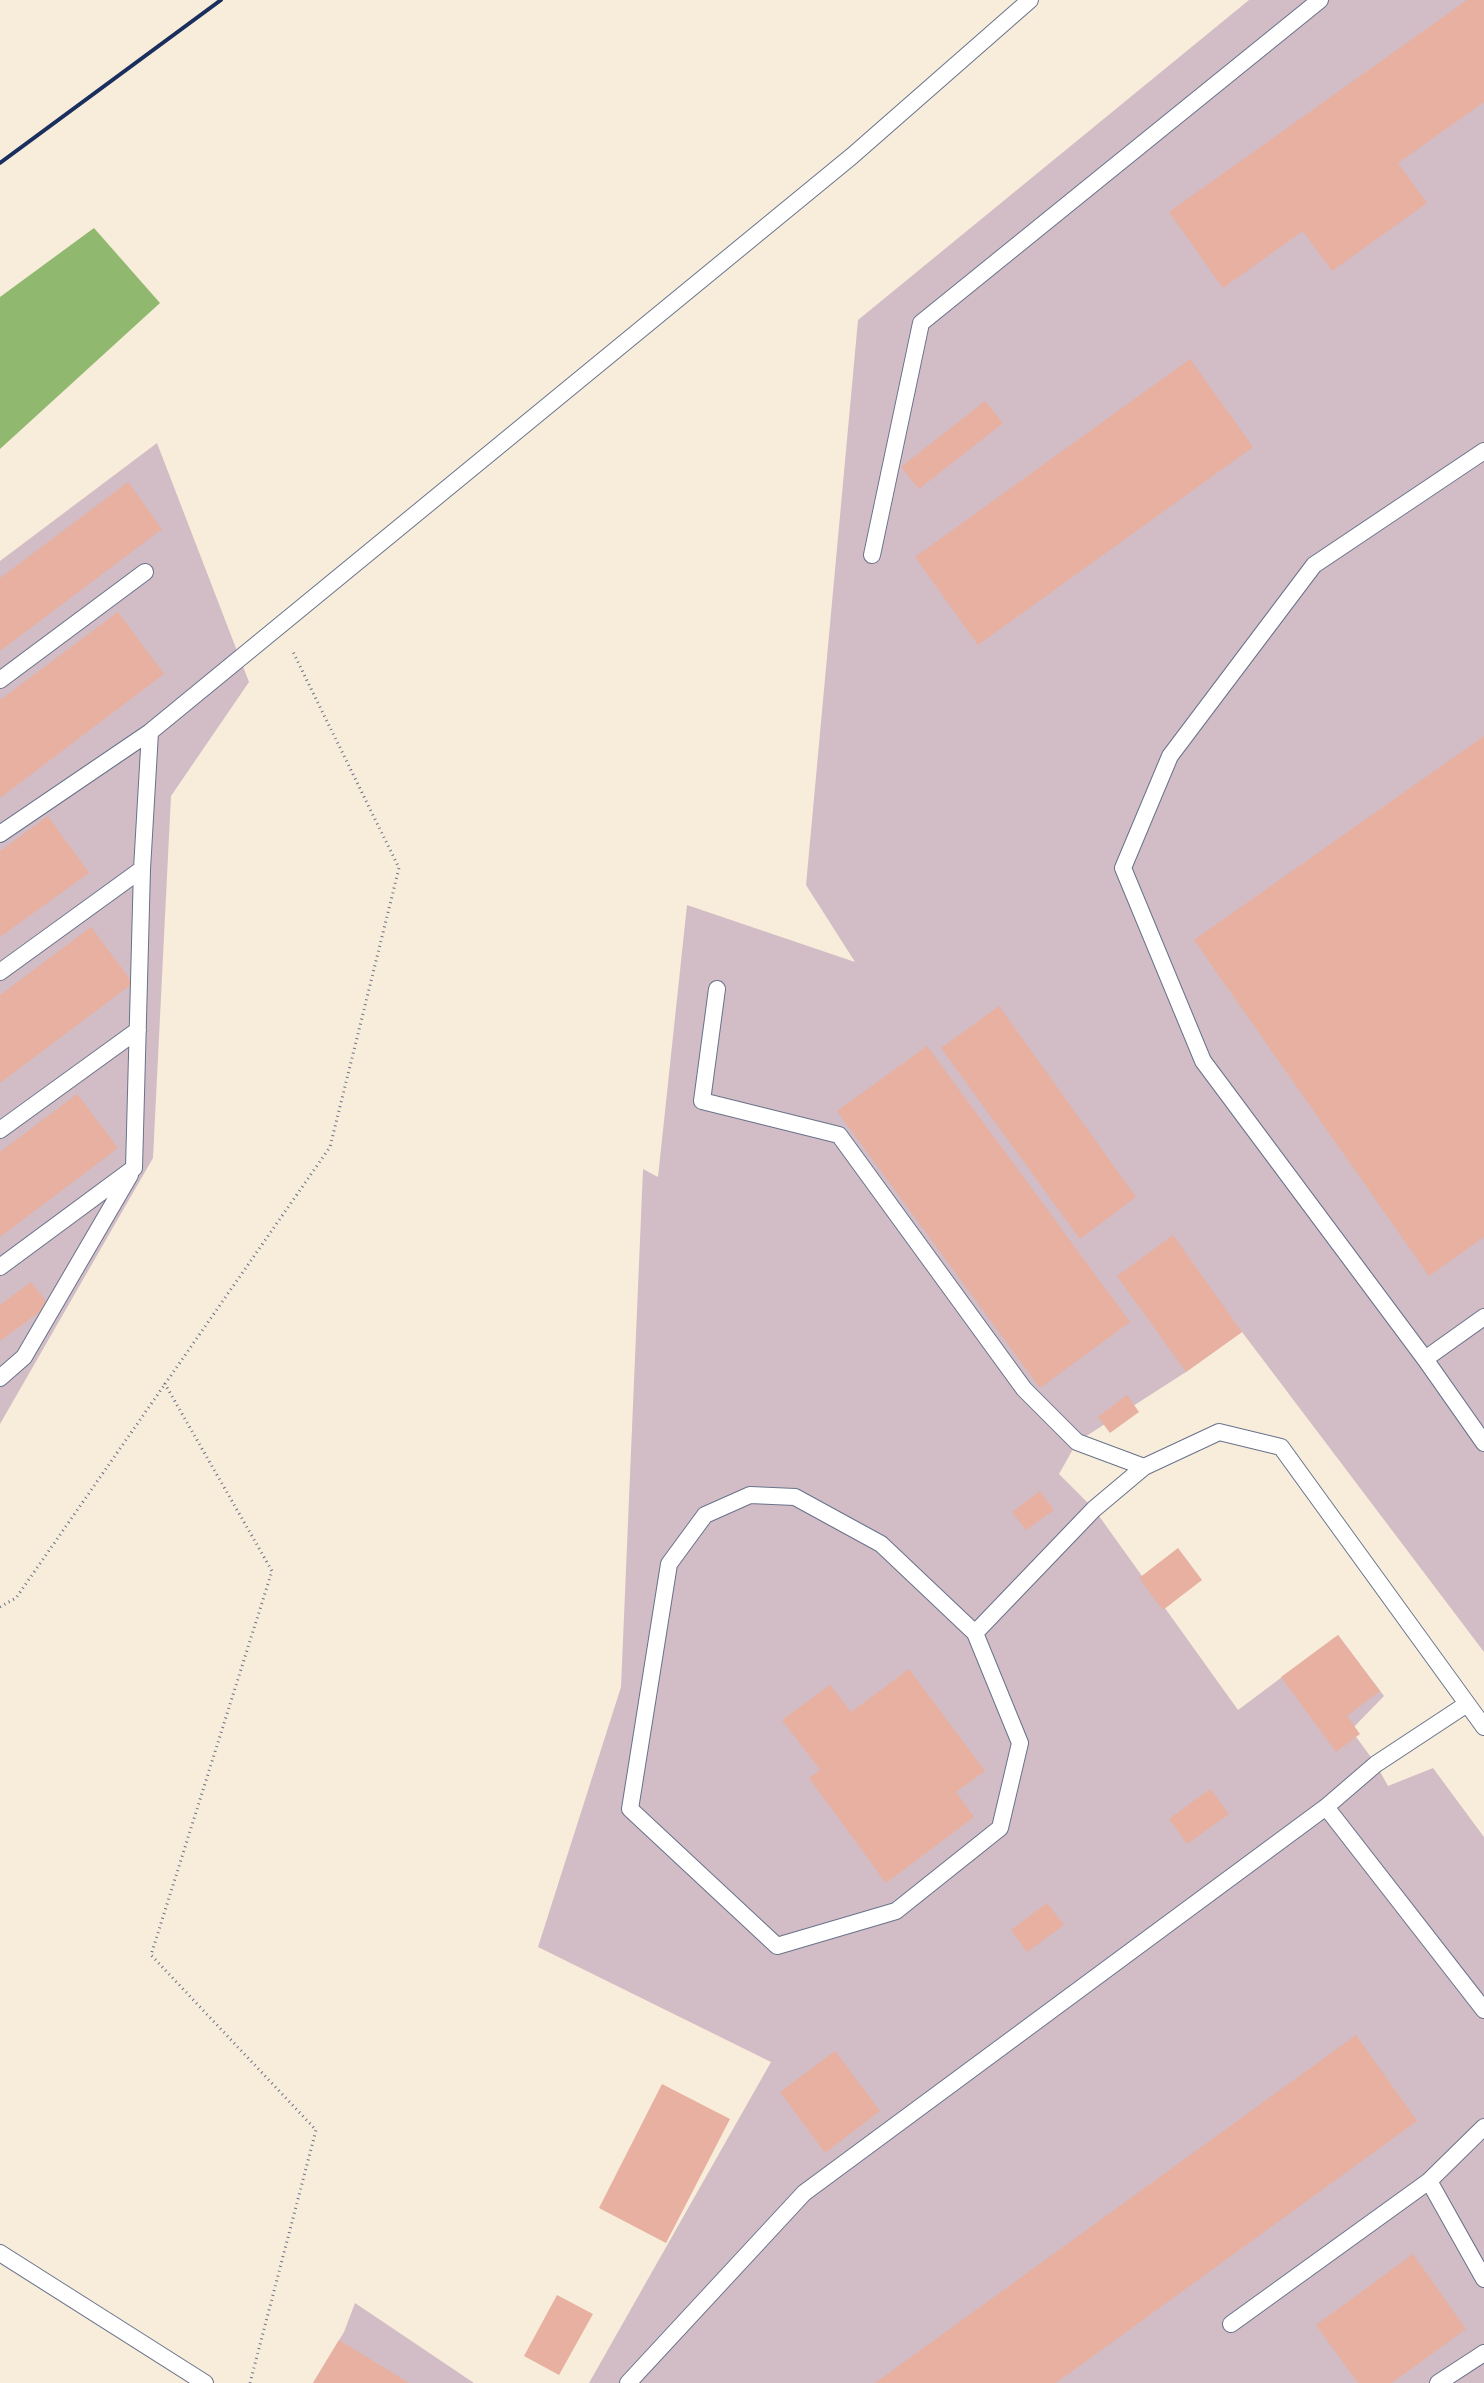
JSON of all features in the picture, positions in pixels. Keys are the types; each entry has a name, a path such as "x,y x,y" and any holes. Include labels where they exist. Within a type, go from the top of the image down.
{"lane":[{"path":"0,834 150,732 852,156 1030,0"},
{"path":"872,555 921,323 1320,0"},
{"path":"1484,451 1314,565 1170,756 1123,868 1203,1061 1484,1442"},
{"path":"0,680 145,572"},
{"path":"0,1378 24,1356 134,1168 142,869 150,732"},
{"path":"0,972 142,869"},
{"path":"717,989 702,1101 839,1135 1024,1389 1077,1442 1144,1467"},
{"path":"0,1130 138,1030"},
{"path":"0,1267 134,1168"},
{"path":"1425,1360 1484,1317"},
{"path":"975,1633 1094,1509 1144,1467 1219,1432 1281,1447 1484,1727"},
{"path":"750,1495 796,1497 881,1544 975,1633 1020,1743 1000,1828 896,1911 777,1946 630,1809 669,1564 705,1515 750,1495"},
{"path":"628,2383 804,2193 1326,1807 1376,1764 1467,1704"},
{"path":"1326,1807 1484,2010"},
{"path":"1231,2324 1429,2180 1484,2127"},
{"path":"1429,2180 1484,2279"},
{"path":"0,2253 205,2383"},
{"path":"1438,2383 1484,2353"}],"path":[{"path":"0,1607 16,1598 330,1147 399,868 280,626"},
{"path":"165,1384 272,1571 151,1955 316,2130 250,2383"}],"shaded area":[{"path":"1249,0 1484,0 1484,1652 1242,1332 1186,1372 1077,1442 1059,1474 1094,1509 1238,1710 1338,1635 1384,1696 1351,1730 1376,1764 1388,1786 1433,1768 1484,1837 1484,2383 589,2383 771,2062 538,1947 621,1687 643,1169 658,1177 687,905 855,962 806,885 858,320"},
{"path":"157,443 249,682 171,796 153,1158 0,1424 0,561"},
{"path":"355,2303 474,2383 313,2383 344,2332"}],"green space":[{"path":"94,228 160,303 0,449 0,297"}],"building":[{"path":"1467,0 1484,0 1484,102 1398,163 1427,203 1332,271 1303,231 1223,288 1169,212"},
{"path":"1190,359 1253,447 978,645 915,557"},
{"path":"985,401 1003,423 919,489 901,467"},
{"path":"128,482 162,529 0,651 0,578"},
{"path":"118,612 164,674 0,798 0,700"},
{"path":"1484,736 1484,1237 1429,1276 1194,940"},
{"path":"48,816 89,873 0,937 0,851"},
{"path":"91,927 133,983 0,1083 0,995"},
{"path":"999,1006 1136,1197 1080,1239 941,1048"},
{"path":"927,1046 1130,1322 1040,1388 837,1111"},
{"path":"77,1094 118,1148 0,1237 0,1152"},
{"path":"1173,1235 1242,1332 1186,1372 1117,1276"},
{"path":"31,1282 49,1305 0,1341 0,1305"},
{"path":"1127,1395 1139,1412 1110,1433 1098,1417"},
{"path":"1040,1491 1054,1510 1026,1530 1012,1512"},
{"path":"1178,1548 1202,1580 1163,1610 1139,1578"},
{"path":"1338,1635 1380,1691 1347,1716 1360,1734 1336,1752 1281,1677"},
{"path":"909,1669 985,1771 956,1792 974,1817 886,1883 809,1778 820,1770 782,1720 830,1685 851,1712"},
{"path":"1210,1789 1229,1814 1187,1844 1169,1819"},
{"path":"1047,1903 1064,1925 1027,1952 1011,1930"},
{"path":"1356,2035 1417,2121 1056,2383 875,2383"},
{"path":"835,2051 880,2111 825,2153 780,2092"},
{"path":"662,2084 730,2119 666,2243 599,2208"},
{"path":"1413,2254 1466,2329 1392,2383 1358,2383 1316,2325"},
{"path":"557,2295 593,2314 559,2375 524,2356"},
{"path":"339,2340 409,2383 313,2383"}],"railway":[{"path":"0,163 221,0"}]}
